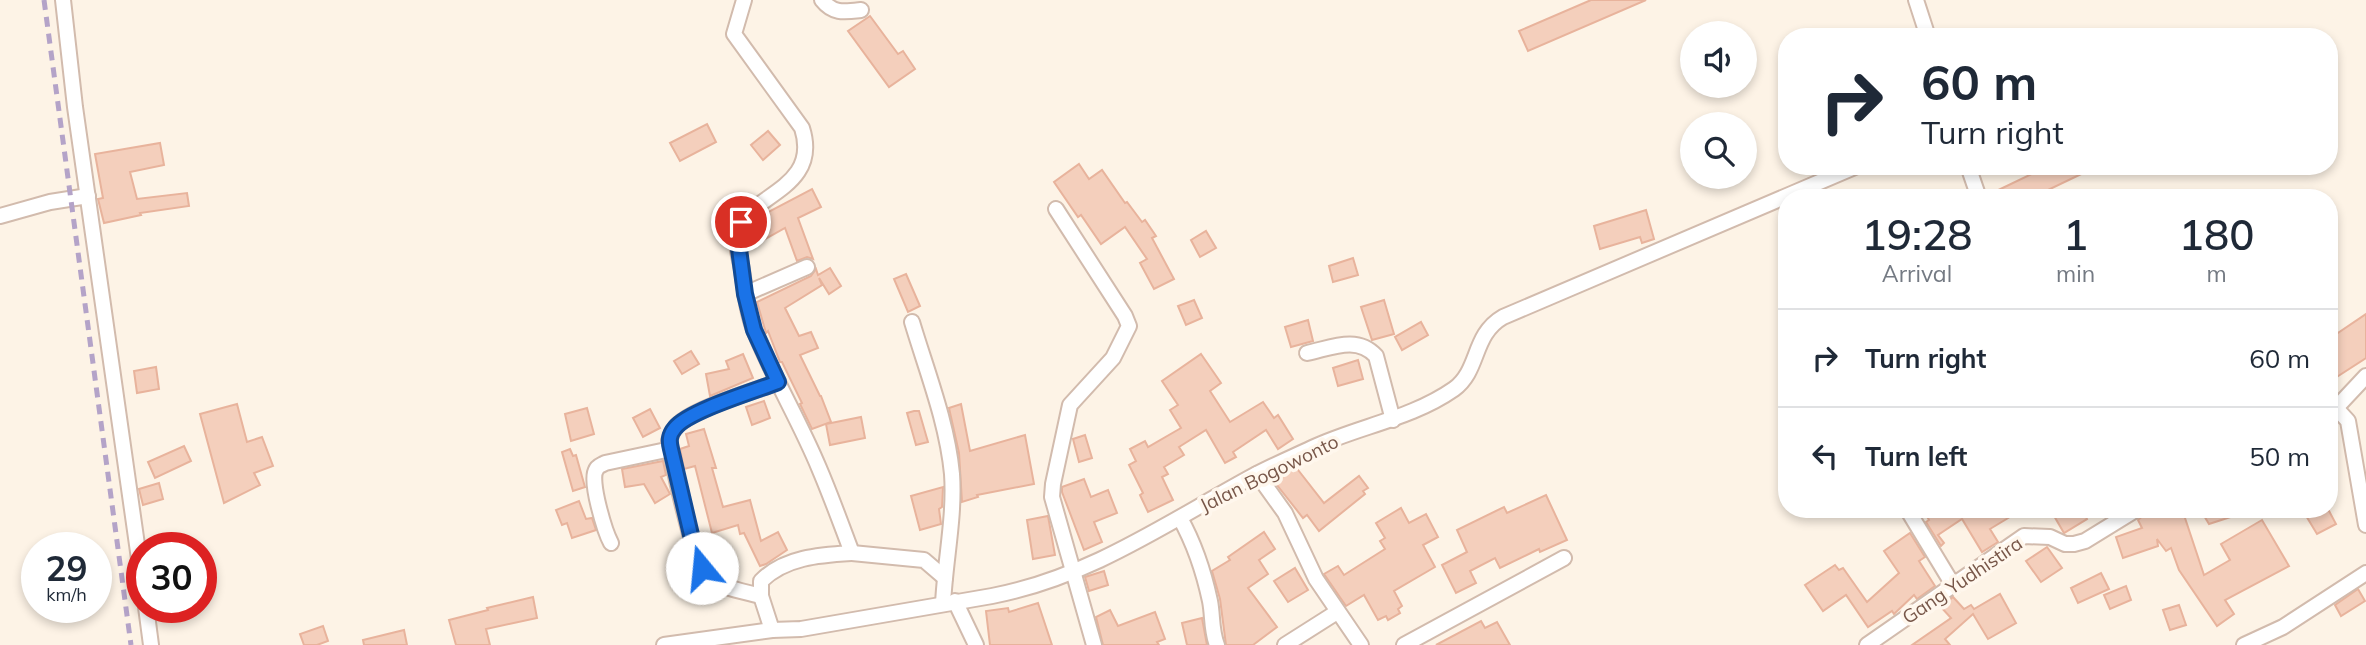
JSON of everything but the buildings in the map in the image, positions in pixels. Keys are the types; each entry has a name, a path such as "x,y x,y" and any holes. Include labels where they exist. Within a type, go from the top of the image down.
{"street":[{"path":"63,0 75,107 135,532"},
{"path":"744,0 734,34 802,128 806,138 803,160 789,184 751,211 741,222 737,234 745,294 754,330 819,467 852,553"},
{"path":"822,0 831,10 861,10"},
{"path":"1916,0 1925,28"},
{"name":"Jalan Bogowonto","path":"1803,189 1836,175"},
{"path":"0,216 50,202 88,196"},
{"name":"Jalan Bogowonto","path":"664,645 772,630 802,629 1021,591 1074,573 1130,547 1257,474 1317,446 1431,404 1457,387 1465,377 1487,330 1503,317 1778,200"},
{"path":"1056,209 1129,326 1113,358 1070,405 1053,484 1052,497 1094,645"},
{"path":"745,294 807,267"},
{"path":"912,322 945,432 952,474 945,578 949,602 976,645"},
{"path":"1307,353 1355,343 1371,351 1376,356 1392,420"},
{"path":"2338,403 2366,376"},
{"path":"761,596 715,583 707,577 695,552 671,449 671,435 681,422 698,413 778,382"},
{"path":"2338,412 2348,421 2366,525"},
{"path":"611,543 604,529 594,474 596,469 605,463 671,449"},
{"path":"1257,474 1285,513 1316,579 1361,645"},
{"path":"1180,517 1195,550 1210,601 1212,628 1217,645"},
{"path":"1912,518 1953,585"},
{"name":"Gang Yudhistira","path":"1867,645 2024,536 2050,537 2065,544 2074,544 2085,541 2122,518"},
{"path":"772,630 761,596 761,582 779,567 814,556 852,553 924,560 945,578"},
{"path":"1404,645 1429,639 1564,558"},
{"path":"2246,645 2283,627 2366,573"},
{"path":"1285,645 1337,612"},
{"path":"148,623 151,645"}],"railway":[{"path":"44,0 131,645"}],"route":[{"path":"702,568 695,552 669,441 671,435 681,422 698,413 778,382 754,330 745,294 737,234 741,222"}]}
